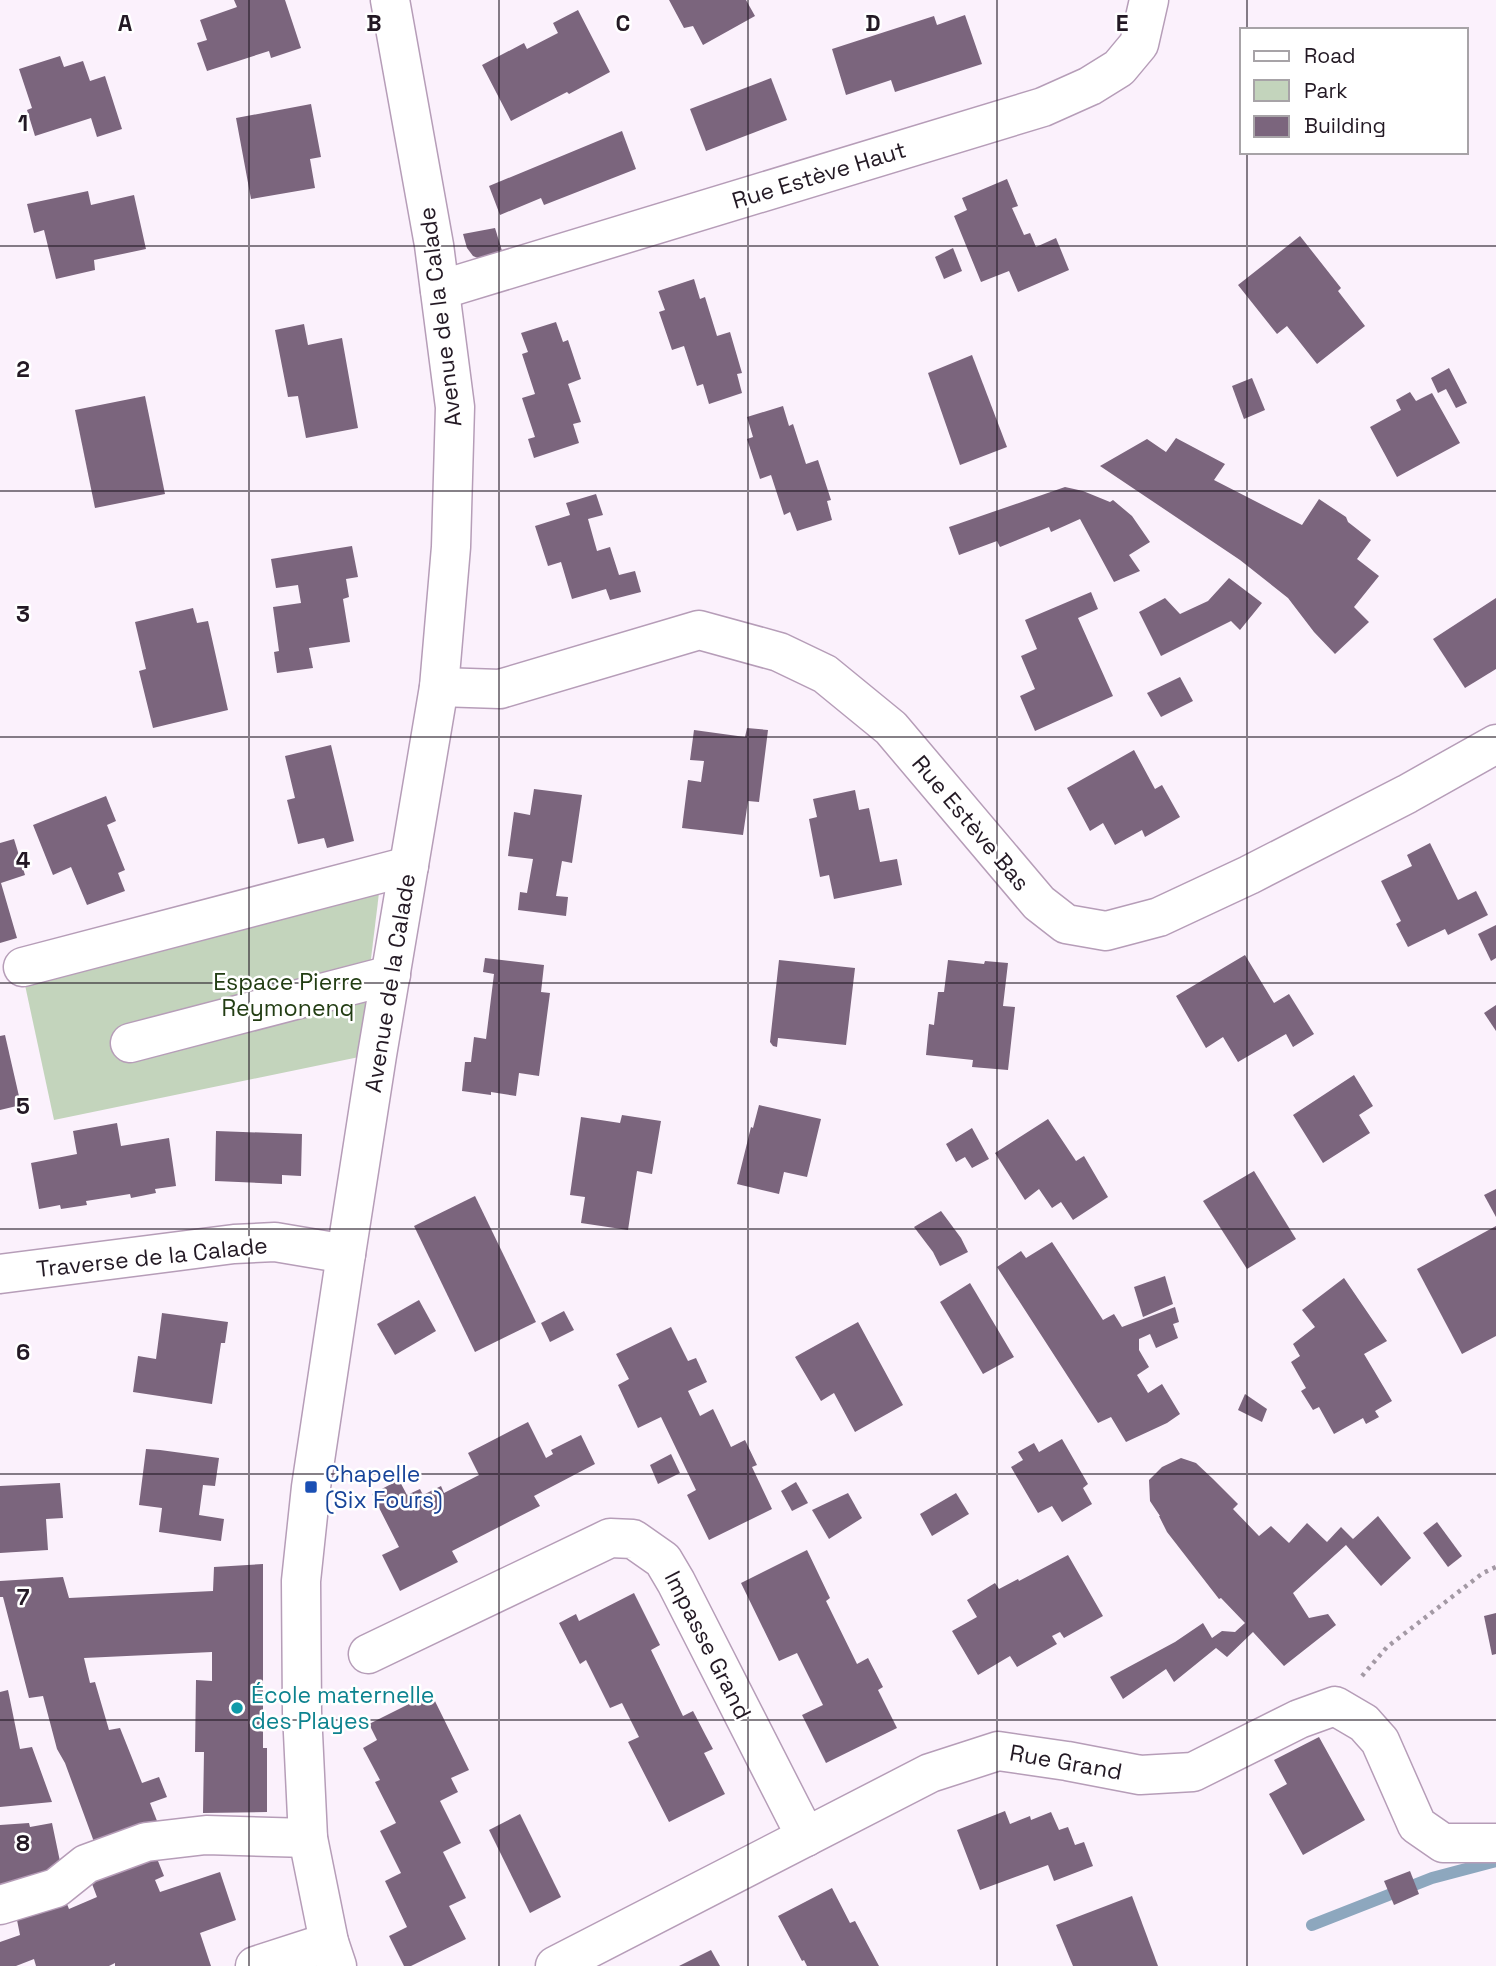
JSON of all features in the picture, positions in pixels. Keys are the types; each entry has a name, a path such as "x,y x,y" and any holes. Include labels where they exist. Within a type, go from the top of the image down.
{"street":[{"name":"Avenue de la Calade","path":"333,1954 308,1838 302,1712 301,1581 311,1487 346,1254 439,687 451,547 455,407 440,289 390,0"},
{"name":"Rue Estève Haut","path":"440,289 1043,107 1090,86 1119,68 1139,44 1149,0"},
{"name":"Rue Estève Bas","path":"439,687 500,689 699,630 779,652 825,674 891,728 1039,903 1066,924 1106,931 1159,917 1250,875 1407,794 1496,744"},
{"path":"23,967 410,866"},
{"path":"130,1043 391,975"},
{"name":"Traverse de la Calade","path":"0,1275 234,1244 275,1242 346,1254"},
{"name":"Impasse Grand","path":"368,1654 610,1538 633,1539 663,1560 676,1582 806,1836"},
{"path":"1335,1706 1364,1723 1380,1741 1417,1825 1443,1843 1496,1843"},
{"name":"Rue Grand","path":"555,1966 930,1773 998,1751 1140,1775 1193,1772 1299,1719 1335,1706"},
{"path":"0,1905 56,1888 86,1864 146,1842 206,1835 308,1838"},
{"path":"255,1966 333,1954"}],"path":[{"path":"1335,1706 1387,1647 1483,1573 1496,1567"}],"green space":[{"name":"Espace Pierre Reymonenq","path":"379,893 359,1057 54,1120 25,985"}],"building":[{"path":"234,0 285,0 301,48 271,58 269,51 207,71 197,43 207,40 200,20 237,7"},
{"path":"669,0 746,0 755,16 703,45 693,26 684,28"},
{"path":"578,10 610,72 511,121 482,65 524,43 527,49 558,33 553,23"},
{"path":"965,15 982,64 895,92 891,80 846,95 832,49 934,16 937,25"},
{"path":"60,56 64,67 83,61 90,81 105,76 122,129 97,137 91,118 35,136 27,110 32,108 19,69"},
{"path":"771,78 787,120 706,151 690,109"},
{"path":"311,104 321,157 310,159 315,188 251,199 236,118"},
{"path":"622,131 636,169 544,205 541,198 500,215 489,186"},
{"path":"1007,179 1018,206 1012,208 1024,235 1030,233 1036,247 1056,238 1069,270 1018,292 1009,271 981,282 954,216 967,210 962,198"},
{"path":"88,191 91,205 134,195 146,249 94,260 95,270 56,279 44,230 34,233 27,204"},
{"path":"495,228 503,254 480,259 473,256 467,248 463,234"},
{"path":"1300,236 1341,288 1338,291 1365,326 1317,364 1287,326 1277,334 1238,285"},
{"path":"953,248 962,271 944,279 935,257"},
{"path":"694,279 700,299 705,297 717,336 730,332 742,373 737,374 742,393 709,404 703,384 697,386 684,346 672,350 659,312 665,310 658,291"},
{"path":"556,322 563,342 568,340 581,379 568,384 581,422 573,424 579,443 534,458 528,439 535,437 522,398 535,394 522,354 528,352 521,333"},
{"path":"304,324 308,345 342,338 358,428 306,438 298,396 288,397 275,330"},
{"path":"972,355 1007,447 960,465 928,373"},
{"path":"1449,368 1467,403 1456,408 1446,389 1438,393 1431,378"},
{"path":"1252,378 1265,410 1244,419 1232,386"},
{"path":"1410,392 1416,401 1432,393 1460,443 1397,477 1370,427 1401,410 1396,400"},
{"path":"145,396 165,494 95,508 75,410"},
{"path":"783,406 789,426 793,424 806,464 818,460 831,500 827,501 832,520 797,531 790,512 784,515 771,475 760,479 747,439 753,437 747,417"},
{"path":"1176,438 1225,464 1214,480 1302,525 1319,499 1346,517 1348,522 1371,540 1357,559 1379,576 1354,607 1369,622 1335,654 1288,598 1240,560 1100,466 1147,439 1166,452"},
{"path":"1065,487 1110,502 1113,500 1132,516 1150,542 1129,555 1140,571 1114,582 1080,519 1051,532 1049,527 1000,547 997,541 959,555 949,527"},
{"path":"596,494 603,515 588,519 597,551 610,547 619,575 635,571 641,592 610,600 606,589 572,599 561,562 548,566 535,526 570,515 566,503"},
{"path":"352,546 358,577 346,579 349,597 343,599 350,642 309,648 313,668 277,673 274,652 279,651 273,607 301,603 298,585 276,588 271,559"},
{"path":"1229,578 1262,603 1240,630 1231,621 1161,656 1139,612 1165,598 1180,614 1208,601"},
{"path":"1091,592 1098,609 1078,618 1113,696 1035,731 1020,696 1035,689 1021,656 1037,649 1025,620"},
{"path":"1496,598 1496,669 1465,688 1433,639"},
{"path":"193,608 197,623 208,621 228,710 153,728 139,671 146,669 135,622"},
{"path":"1180,677 1193,701 1161,717 1147,693"},
{"path":"747,728 768,730 759,802 748,801 743,835 682,828 688,780 701,782 704,761 690,760 694,730 745,737"},
{"path":"331,745 354,841 327,848 324,838 298,844 287,800 295,798 285,756"},
{"path":"1134,750 1155,789 1162,785 1180,817 1145,837 1142,830 1115,845 1103,823 1090,831 1067,788"},
{"path":"534,789 582,795 572,863 562,861 556,896 568,897 566,916 518,910 520,892 527,893 533,859 508,856 514,812 530,815"},
{"path":"855,790 859,810 869,808 880,862 897,859 902,885 834,899 829,875 820,877 809,819 817,817 813,799"},
{"path":"106,796 116,821 107,825 125,870 118,873 125,891 87,905 71,867 53,875 33,825"},
{"path":"14,839 25,875 1,883 17,938 0,943 0,843"},
{"path":"1430,843 1458,900 1476,891 1488,915 1448,935 1445,929 1408,947 1396,924 1401,921 1381,881 1412,866 1407,855"},
{"path":"1496,925 1496,958 1491,961 1478,934"},
{"path":"1245,955 1274,1003 1289,994 1314,1034 1293,1047 1286,1034 1238,1062 1223,1037 1206,1048 1176,996"},
{"path":"485,958 544,965 541,992 550,993 539,1076 519,1073 516,1096 462,1091 465,1062 471,1062 474,1037 486,1039 494,974 483,972"},
{"path":"779,960 855,968 846,1045 778,1038 777,1047 773,1046 770,1042"},
{"path":"948,960 984,964 985,961 1008,963 1003,1006 1015,1007 1008,1070 972,1067 973,1060 926,1055 929,1024 934,1025 938,992 944,992"},
{"path":"1496,1005 1496,1031 1484,1013"},
{"path":"5,1035 21,1105 0,1110 0,1036"},
{"path":"1354,1075 1373,1106 1359,1115 1370,1133 1323,1163 1293,1115"},
{"path":"759,1105 821,1119 807,1177 784,1172 779,1194 737,1184"},
{"path":"622,1115 661,1121 652,1174 637,1171 628,1230 581,1223 585,1197 570,1195 581,1117 620,1123"},
{"path":"1048,1119 1076,1161 1084,1156 1108,1197 1073,1220 1061,1202 1052,1208 1039,1189 1025,1200 995,1153"},
{"path":"117,1123 121,1146 169,1138 176,1186 155,1189 156,1193 131,1198 130,1194 86,1201 87,1205 61,1209 60,1205 39,1209 31,1163 77,1154 73,1131"},
{"path":"972,1128 989,1159 972,1168 965,1157 956,1162 946,1144"},
{"path":"216,1131 302,1134 301,1176 282,1175 282,1184 215,1181"},
{"path":"1254,1171 1296,1239 1247,1269 1203,1201"},
{"path":"1496,1189 1496,1217 1484,1195"},
{"path":"475,1196 536,1322 475,1352 414,1226"},
{"path":"941,1211 968,1252 940,1266 914,1227"},
{"path":"1496,1226 1496,1336 1462,1354 1417,1269"},
{"path":"1052,1242 1103,1320 1114,1314 1122,1327 1175,1307 1179,1322 1173,1324 1178,1338 1156,1348 1150,1334 1139,1339 1139,1350 1149,1367 1137,1375 1148,1393 1162,1384 1180,1414 1167,1423 1126,1442 1111,1417 1098,1423 997,1267 1021,1251 1026,1258"},
{"path":"1165,1276 1173,1304 1143,1317 1134,1287"},
{"path":"1344,1278 1387,1341 1364,1354 1392,1401 1375,1411 1379,1417 1366,1424 1363,1418 1334,1434 1319,1407 1313,1410 1301,1391 1306,1388 1291,1362 1300,1356 1293,1344 1315,1327 1302,1310"},
{"path":"970,1283 1014,1357 983,1374 940,1302"},
{"path":"419,1300 436,1331 395,1355 377,1324"},
{"path":"564,1311 574,1330 550,1342 541,1323"},
{"path":"162,1313 228,1322 225,1343 221,1343 212,1404 133,1392 138,1356 156,1359"},
{"path":"858,1322 903,1405 855,1432 834,1393 821,1401 795,1357"},
{"path":"671,1327 688,1361 696,1358 707,1382 688,1391 700,1416 713,1409 731,1447 745,1440 757,1465 752,1467 772,1509 709,1540 687,1495 696,1490 661,1417 638,1428 618,1385 629,1379 616,1354"},
{"path":"1245,1394 1267,1409 1262,1422 1238,1410"},
{"path":"528,1422 546,1458 553,1454 551,1450 581,1435 595,1464 534,1496 540,1506 452,1551 458,1562 400,1591 382,1555 399,1547 372,1494 399,1480 407,1495 420,1489 423,1495 441,1486 444,1493 479,1475 468,1453"},
{"path":"1062,1439 1088,1484 1083,1488 1092,1504 1062,1522 1052,1506 1038,1513 1011,1467 1023,1460 1018,1452 1034,1443 1039,1452"},
{"path":"146,1449 219,1458 215,1486 203,1485 199,1515 224,1519 221,1541 159,1532 162,1508 139,1505"},
{"path":"671,1454 680,1473 658,1484 650,1465"},
{"path":"1181,1458 1196,1463 1238,1504 1233,1509 1259,1536 1271,1526 1289,1543 1307,1523 1327,1542 1341,1527 1353,1539 1378,1516 1411,1558 1381,1586 1346,1545 1293,1593 1309,1618 1328,1614 1336,1625 1284,1666 1253,1632 1227,1657 1216,1648 1174,1682 1166,1669 1123,1699 1110,1677 1175,1642 1203,1623 1212,1638 1222,1631 1235,1632 1245,1623 1219,1599 1167,1532 1150,1501 1149,1480 1162,1467"},
{"path":"796,1482 808,1503 792,1511 781,1491"},
{"path":"60,1483 63,1518 46,1519 48,1550 0,1553 0,1486"},
{"path":"848,1493 862,1518 829,1539 812,1510"},
{"path":"956,1493 969,1514 932,1536 920,1514"},
{"path":"1437,1522 1462,1556 1448,1567 1423,1533"},
{"path":"807,1550 830,1598 826,1601 857,1664 868,1658 883,1687 878,1690 897,1728 826,1763 802,1715 823,1705 797,1653 779,1661 741,1583"},
{"path":"1068,1555 1103,1616 1064,1638 1060,1632 1052,1636 1057,1644 1017,1667 1010,1656 978,1675 952,1631 977,1617 967,1600 995,1583 999,1589"},
{"path":"263,1564 263,1748 267,1748 267,1812 203,1813 204,1752 195,1752 196,1680 212,1681 212,1652 84,1658 90,1683 95,1682 109,1730 120,1728 142,1783 159,1777 167,1797 150,1803 159,1826 97,1850 65,1763 57,1749 43,1696 29,1698 3,1597 0,1597 0,1581 63,1577 69,1598 213,1591 214,1567"},
{"path":"634,1593 660,1645 651,1650 683,1716 693,1711 713,1749 704,1753 725,1794 669,1822 628,1742 639,1737 622,1703 610,1708 586,1660 580,1664 559,1623 576,1614 579,1621"},
{"path":"1496,1613 1496,1654 1492,1655 1484,1616"},
{"path":"8,1690 20,1749 32,1747 52,1802 0,1807 0,1692"},
{"path":"431,1693 469,1770 451,1778 458,1792 440,1801 461,1843 443,1852 466,1898 449,1906 466,1939 411,1966 404,1966 389,1936 407,1927 385,1881 401,1873 380,1831 396,1823 375,1782 380,1780 363,1748 377,1740 369,1724"},
{"path":"1319,1737 1365,1820 1303,1855 1269,1794 1287,1784 1274,1760"},
{"path":"1005,1811 1010,1824 1051,1812 1059,1830 1068,1827 1075,1845 1084,1842 1093,1866 1054,1881 1048,1865 980,1890 957,1830"},
{"path":"520,1814 561,1897 530,1913 489,1830"},
{"path":"29,1823 30,1827 52,1823 62,1871 0,1894 0,1825"},
{"path":"156,1856 164,1876 155,1880 160,1892 220,1872 236,1920 200,1933 211,1966 115,1966 115,1963 109,1966 36,1966 34,1959 16,1966 0,1966 0,1942 20,1935 16,1915 65,1899 69,1909 97,1897 89,1876"},
{"path":"1410,1871 1419,1894 1394,1905 1384,1881"},
{"path":"832,1888 850,1923 855,1921 879,1966 807,1966 804,1960 802,1961 778,1916"},
{"path":"1132,1896 1158,1966 1073,1966 1056,1925"},
{"path":"711,1950 720,1966 679,1966"}],"waterway":[{"path":"1312,1925 1432,1878 1496,1861"}],"place":[{"name":"Chapelle (Six Fours)","path":"311,1487"},
{"name":"École maternelle des Playes","path":"237,1708"}]}
